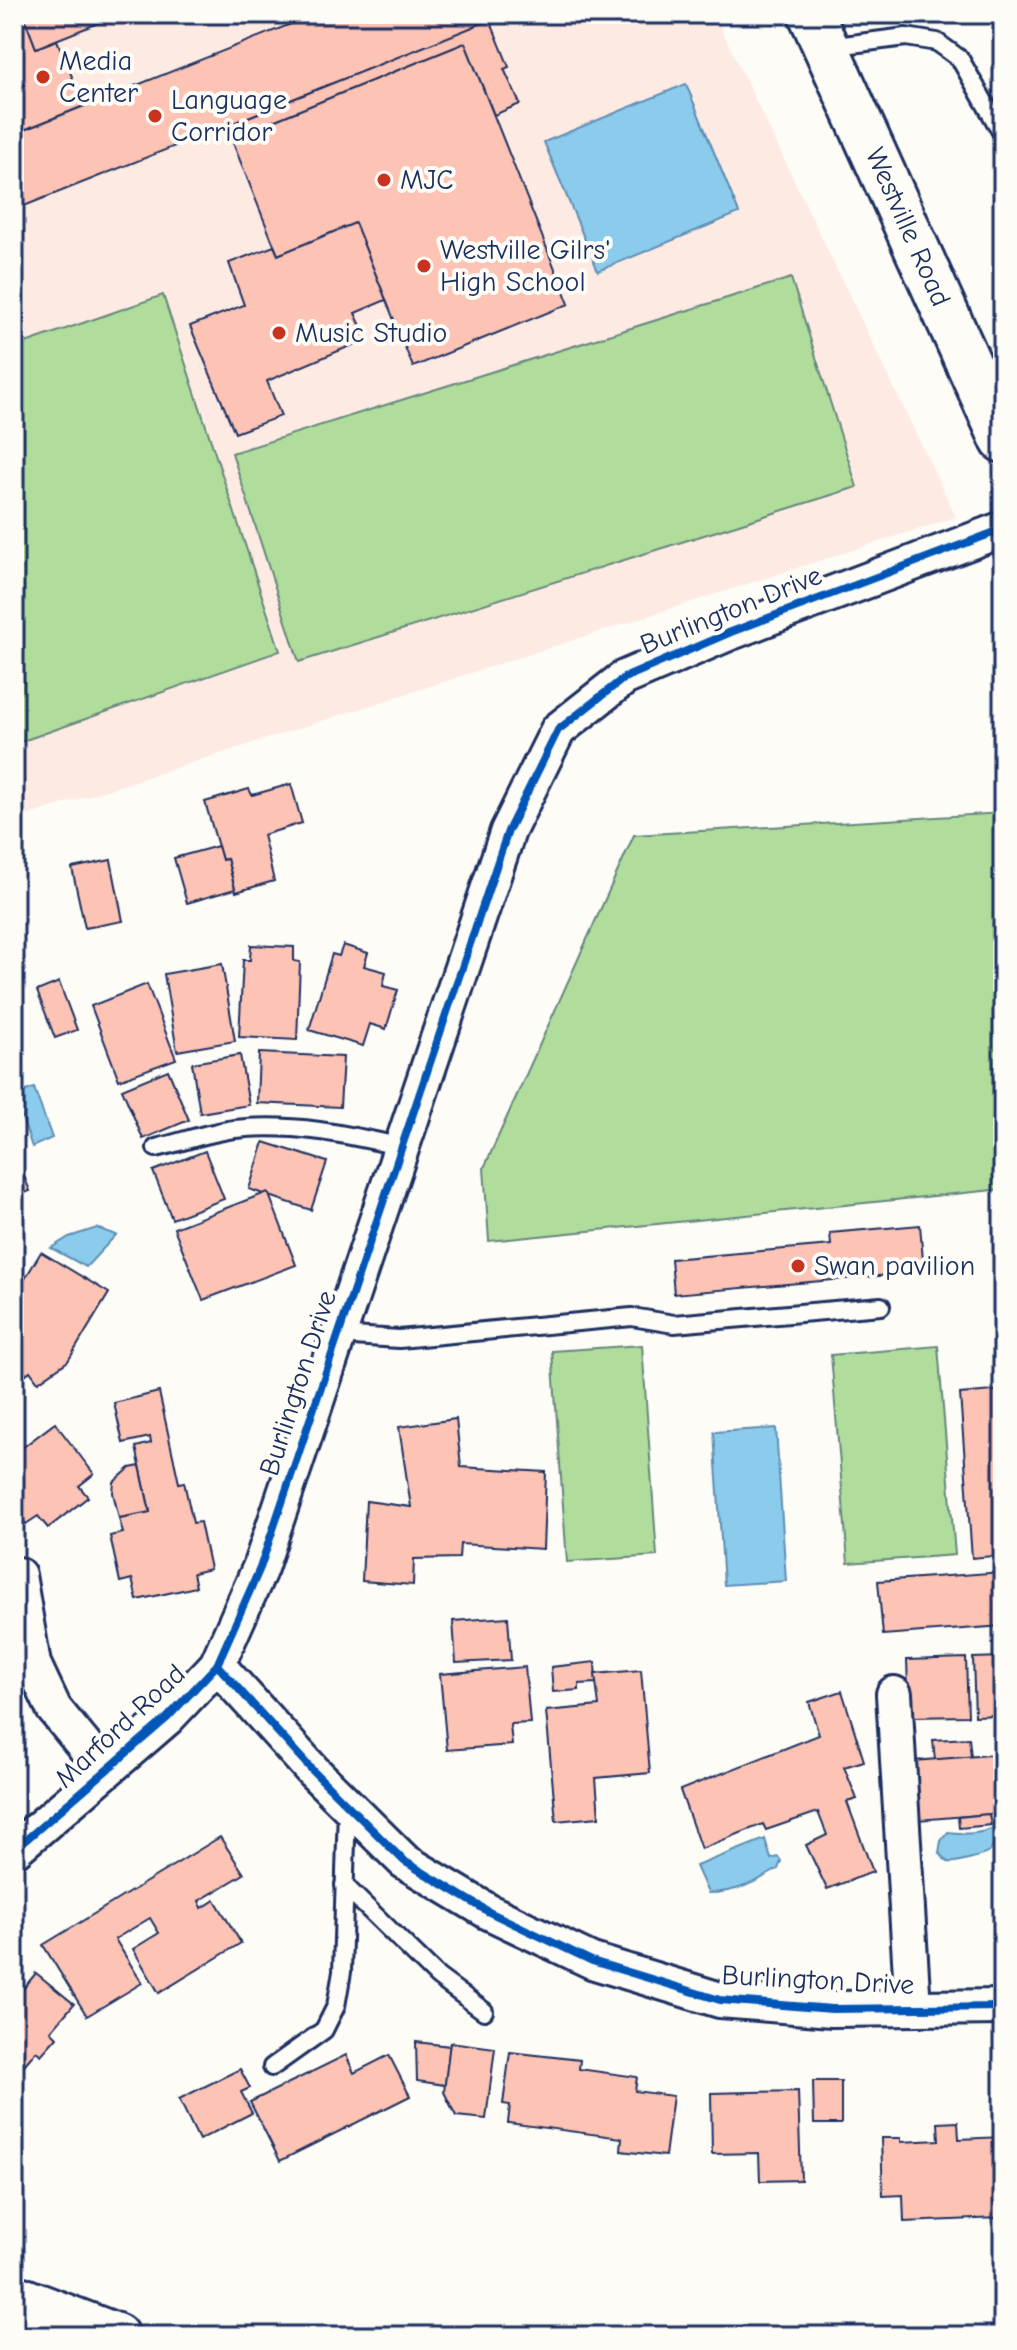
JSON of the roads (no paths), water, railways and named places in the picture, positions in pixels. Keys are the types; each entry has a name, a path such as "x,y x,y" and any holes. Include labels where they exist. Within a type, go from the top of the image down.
{"main road":[{"name":"Westville Road","path":"818,30 997,412"},
{"path":"14,2297 116,2336"}],"street":[{"name":"Burlington Drive","path":"1003,529 731,632 624,678 558,730 508,831 260,1568 217,1665 313,1771 404,1861 489,1912 592,1961 720,2000 832,2009 1003,2007"},
{"path":"18,1575 33,1664 54,1709 105,1771"},
{"name":"Marford Road","path":"14,1850 167,1718 217,1665"},
{"path":"894,1694 913,2008"}],"lane":[{"path":"818,30 937,42 960,59 1003,135"},
{"path":"156,1148 233,1129 287,1128 335,1131 402,1147"},
{"path":"337,1335 399,1339 632,1317 674,1324 881,1306"},
{"path":"272,2067 324,2030 336,2006 342,1972 347,1805"},
{"path":"344,1885 438,1977 484,2011"}],"water":[{"path":"686,84 739,213 598,271 544,142"},
{"path":"34,1088 52,1138 32,1147 14,1095"},
{"path":"97,1228 116,1235 86,1267 51,1248 69,1237"},
{"path":"776,1428 786,1581 724,1585 714,1432"},
{"path":"994,1828 994,1842 987,1853 951,1862 939,1853 941,1841 948,1832 971,1833"},
{"path":"765,1839 771,1859 778,1857 781,1861 778,1869 744,1886 708,1893 696,1866"}],"place":[{"name":"Media Center","path":"43,77"},
{"name":"Language Corridor","path":"155,116"},
{"name":"MJC","path":"384,180"},
{"name":"Westville Gilrs' High School","path":"424,266"},
{"name":"Music Studio","path":"279,333"},
{"name":"Swan pavilion","path":"798,1266"}]}
